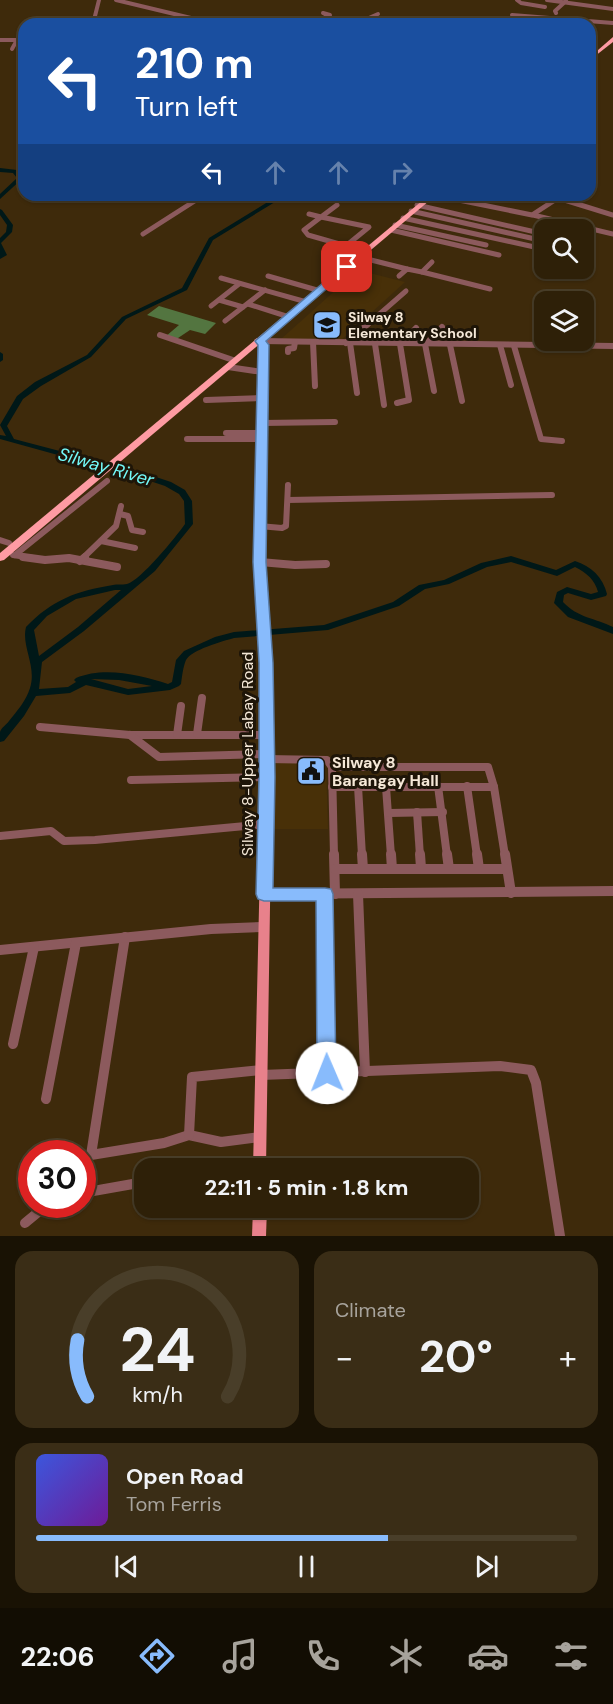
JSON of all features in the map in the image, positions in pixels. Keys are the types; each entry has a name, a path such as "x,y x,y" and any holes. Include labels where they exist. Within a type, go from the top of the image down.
{"highway":[{"path":"596,52 613,43"},
{"path":"596,56 613,43"},
{"path":"5,550 101,474 116,457 425,201"},
{"path":"259,340 394,227"}],"main road":[{"name":"Silway 8-Upper Labay Road","path":"259,340 263,345 260,562 267,735 260,1158"},
{"path":"259,1236 260,1218"}],"street":[{"path":"94,18 99,0"},
{"path":"116,0 191,18"},
{"path":"517,0 521,3 546,7"},
{"path":"547,0 613,9"},
{"path":"575,4 579,0"},
{"path":"587,5 594,0"},
{"path":"600,7 609,0"},
{"path":"534,17 554,1"},
{"path":"556,13 555,10 566,1"},
{"path":"323,14 330,15 323,18"},
{"path":"368,18 378,14"},
{"path":"512,15 547,18"},
{"path":"596,20 613,23"},
{"path":"596,22 613,23"},
{"path":"0,40 17,40 12,50"},
{"path":"143,234 195,201"},
{"path":"462,201 548,219"},
{"path":"532,215 553,201"},
{"path":"568,201 613,215"},
{"path":"337,205 304,230 304,233 364,250"},
{"path":"416,208 534,232"},
{"path":"416,208 534,239"},
{"path":"309,214 370,228 347,245"},
{"path":"404,218 534,247"},
{"path":"394,227 486,245"},
{"path":"394,227 499,255"},
{"path":"594,230 613,234"},
{"path":"507,251 515,243"},
{"path":"359,257 490,289"},
{"path":"422,272 432,262"},
{"path":"399,276 407,269"},
{"path":"268,276 317,290"},
{"path":"221,278 303,301"},
{"path":"211,306 239,284"},
{"path":"225,321 265,290"},
{"path":"348,343 406,291"},
{"path":"219,300 286,316"},
{"path":"426,344 442,327"},
{"path":"401,344 416,328"},
{"path":"160,335 231,363 262,372"},
{"path":"259,340 375,344 613,346"},
{"path":"288,352 288,349 294,348 295,342"},
{"path":"313,342 315,386"},
{"path":"348,343 357,393"},
{"path":"375,344 384,405"},
{"path":"397,402 409,400 401,344"},
{"path":"426,344 434,391"},
{"path":"450,345 462,401"},
{"path":"500,345 511,385"},
{"path":"514,346 540,439 562,441"},
{"path":"206,400 262,398"},
{"path":"262,423 335,422"},
{"path":"226,433 262,436"},
{"path":"187,439 262,436"},
{"path":"260,526 282,528 286,526 288,485"},
{"path":"288,500 552,495"},
{"path":"80,561 116,526 120,510 128,516 132,530 143,532"},
{"path":"101,541 135,548"},
{"path":"5,550 45,560 69,558 117,567"},
{"path":"260,562 295,565 326,564"},
{"path":"197,734 202,698"},
{"path":"177,735 181,706"},
{"path":"40,727 130,735 267,735"},
{"path":"130,735 159,757 267,757 328,760 332,767 335,869 330,894 327,1073"},
{"path":"332,767 486,767 491,771 511,893"},
{"path":"131,780 267,777"},
{"path":"358,786 363,869"},
{"path":"438,786 449,869"},
{"path":"467,786 479,869"},
{"path":"332,787 494,787"},
{"path":"386,787 392,869"},
{"path":"417,812 421,868"},
{"path":"389,813 443,812"},
{"path":"0,836 51,831 63,840 95,840 266,824"},
{"path":"335,869 506,869"},
{"path":"264,894 613,891"},
{"path":"358,894 365,1072"},
{"path":"0,950 263,927"},
{"path":"125,938 90,1152 94,1155 142,1147 189,1135 221,1142 261,1137"},
{"path":"46,1099 76,943"},
{"path":"13,1044 34,946"},
{"path":"189,1135 191,1078 194,1075 262,1072 365,1072 507,1066 531,1070 536,1083 560,1236"},
{"path":"96,1191 134,1184"},
{"path":"25,1223 31,1218"}],"shaded area":[{"name":"Silway 8 Elementary School","path":"358,270 405,282 339,342 280,340"},
{"path":"274,762 326,762 328,829 273,829"}],"green space":[{"path":"159,306 216,323 205,334 190,330 175,340 165,337 179,325 147,315"}],"waterway":[{"name":"Silway River","path":"0,170 15,171 18,175"},
{"name":"Silway River","path":"0,197 18,180"},
{"path":"11,438 3,426 20,398 38,384 89,356 124,318 185,289 211,239 273,201"},
{"name":"Silway River","path":"0,211 10,225 9,232 0,242"},
{"name":"Silway River","path":"0,245 4,255 0,257"},
{"name":"Silway River","path":"0,354 0,360"},
{"name":"Silway River","path":"0,437 144,476 168,484 182,492 188,501 189,524 152,569 130,587"},
{"path":"35,693 70,690 85,681 128,692 170,687 176,684 181,660 187,653 218,639 234,635 325,628 396,604 422,587 446,582 484,565 511,559 557,573 575,564 589,572 597,579 603,594 591,597 567,590 560,594 558,603 572,615 613,631"},
{"name":"Silway River","path":"0,738 27,705 35,686 36,665 29,629 44,614 73,597 115,587 130,587"},
{"path":"37,666 38,661 81,629 130,587"},
{"path":"79,680 96,675 107,675 161,685"}],"place":[{"name":"Silway 8 Elementary School","path":"327,325"},
{"name":"Silway 8 Barangay Hall","path":"311,771"}],"route":[{"path":"327,1073 325,894 264,894 267,777 266,663 260,562 259,497 263,345 260,341 347,267"}]}
